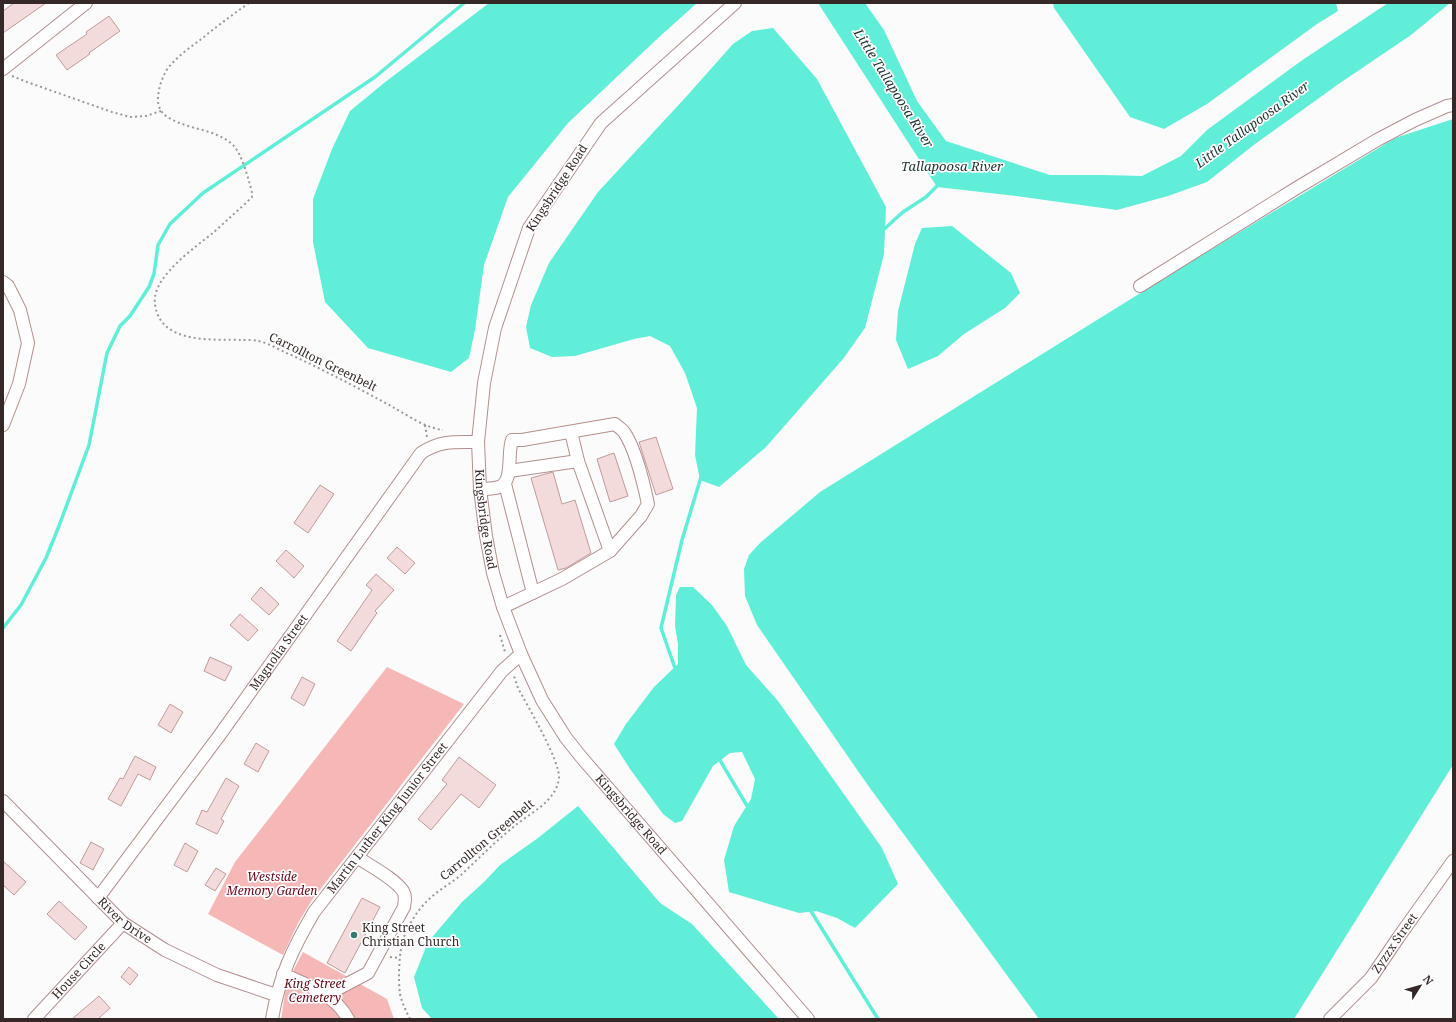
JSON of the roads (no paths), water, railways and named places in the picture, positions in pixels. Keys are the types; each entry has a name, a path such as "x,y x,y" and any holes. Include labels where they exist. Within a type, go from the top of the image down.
{"street":[{"path":"6,71 86,3"},
{"name":"Kingsbridge Road","path":"735,3 601,123 529,228 495,328 484,383 478,442 480,489 486,536 493,573 503,607 521,654 542,700 566,738 582,758 808,1019"},
{"path":"1140,286 1288,193 1377,140 1422,117 1447,106 1453,105"},
{"path":"3,282 8,286 20,310 28,343 19,384 3,425"},
{"path":"480,489 499,487 505,484 508,478 510,447 512,440 522,440 615,424 624,430 645,487 648,504 641,516 610,551 569,575 503,607"},
{"path":"570,432 578,461 610,551"},
{"name":"Magnolia Street","path":"98,898 224,729 421,453 432,446 442,443 478,442"},
{"path":"508,471 578,461"},
{"path":"505,484 533,593"},
{"name":"Martin Luther King Junior Street","path":"272,1019 276,995 283,974 300,936 314,912 498,677 509,664 521,654"},
{"name":"River Drive","path":"3,801 123,923 165,950 217,975 276,995"},
{"path":"326,995 368,973 404,906 405,898 403,892 398,886 356,857"},
{"name":"Zyzzx Street","path":"1330,1019 1371,978 1453,861"},
{"name":"House Circle","path":"34,1019 123,923"},
{"path":"283,974 326,995 341,1008 348,1019"}],"water":[{"path":"489,3 697,3 568,123 508,197 484,265 475,330 469,358 451,372 368,348 325,302 313,242 313,199 332,149 350,111 384,83"},
{"name":"Tallapoosa River","path":"818,3 865,3 884,30 917,101 946,141 1050,175 1142,176 1181,156 1207,130 1301,61 1388,3 1450,3 1411,35 1340,83 1255,144 1207,182 1168,196 1117,210 937,187"},
{"path":"1053,3 1336,3 1338,11 1317,24 1207,104 1164,129 1130,117 1054,8"},
{"path":"773,28 817,79 886,207 884,254 865,328 843,359 766,447 719,487 700,480 695,455 697,408 685,373 670,346 650,336 634,339 575,356 552,357 530,348 526,327 531,305 549,263 598,192 733,44 752,31"},
{"path":"1453,119 1453,765 1294,1019 1039,1019 867,784 757,625 745,596 744,569 749,555 761,542 820,492 1184,266 1395,138"},
{"path":"952,226 1011,273 1020,293 1005,308 964,334 938,356 908,369 896,340 898,311 915,244 922,228"},
{"path":"680,587 693,587 712,605 727,626 746,665 778,701 882,848 898,884 855,928 837,918 816,911 799,913 729,892 724,860 734,826 751,799 755,779 742,752 730,753 713,766 682,821 675,823 663,814 630,769 614,744 626,724 654,687 678,664 678,644 675,626 676,595"},
{"path":"578,806 660,903 692,924 779,1019 432,1019 422,1008 414,977 428,942 462,902 500,865 538,838"}],"waterway":[{"path":"3,628 21,605 46,558 89,445 107,353 120,326 130,316 149,287 154,274 158,245 170,224 203,193 375,77 464,3"},
{"path":"882,231 903,212 926,197 939,184"},
{"path":"676,671 661,628 682,540 701,477"},
{"path":"718,757 749,809"},
{"path":"809,908 878,1019"}],"place":[{"name":"King Street Christian Church","path":"354,935"}],"water label":[{"name":"Little Tallapoosa River","path":"894,88"},
{"name":"Little Tallapoosa River","path":"1252,124"}],"park label":[{"name":"Westside Memory Garden","path":"272,884"},
{"name":"King Street Cemetery","path":"315,991"}]}
